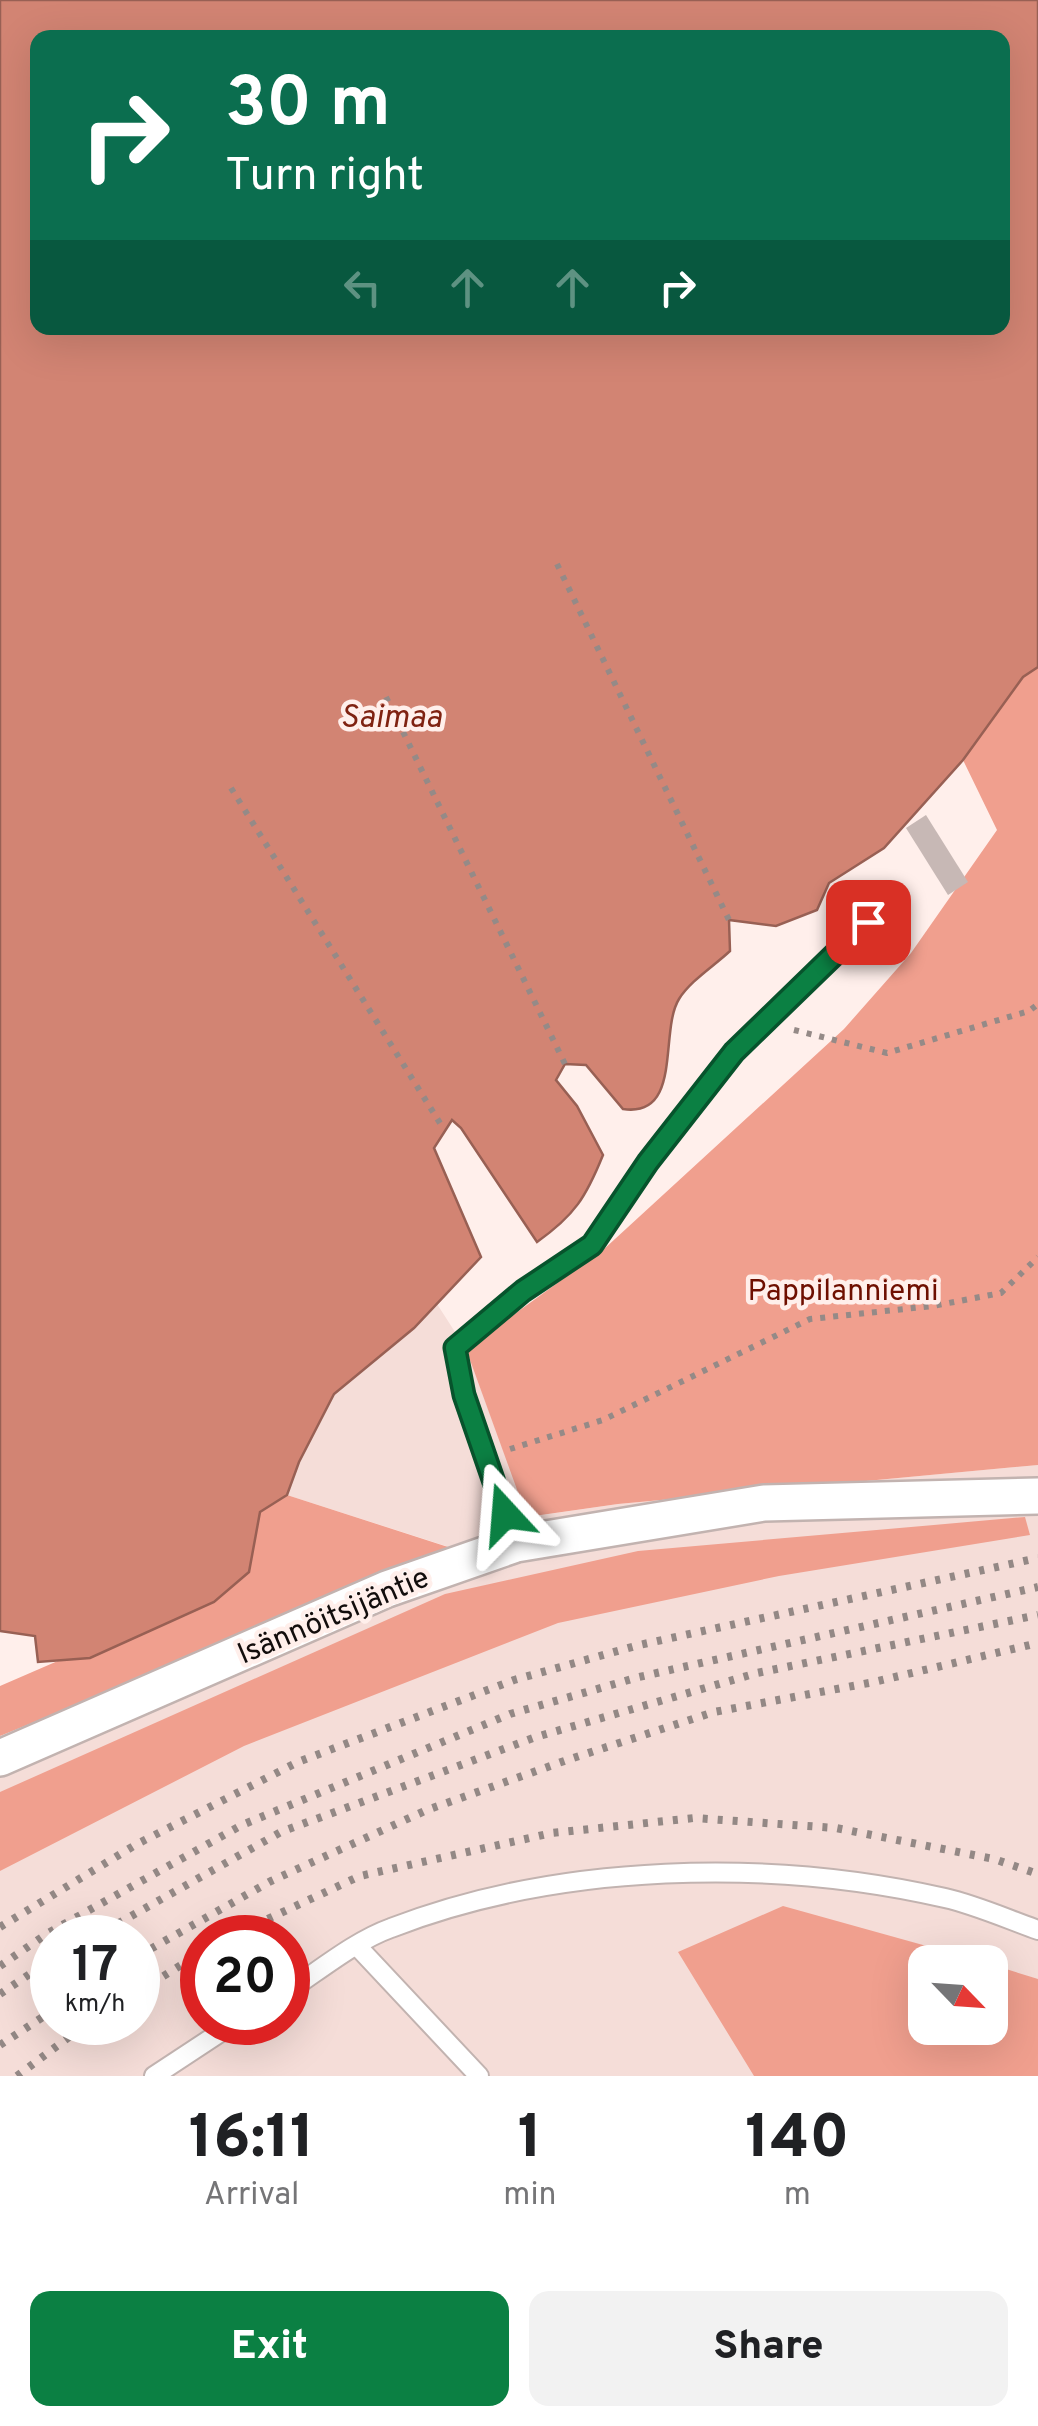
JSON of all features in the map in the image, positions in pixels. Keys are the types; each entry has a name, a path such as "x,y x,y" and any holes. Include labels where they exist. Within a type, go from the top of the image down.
{"street":[{"name":"Isännöitsijäntie","path":"0,1758 387,1589 516,1544 764,1504 1038,1496"}],"lane":[{"path":"516,1544 464,1395 455,1348 523,1291 592,1245 658,1148 734,1052 868,922"},
{"path":"310,1977 387,1929 453,1908 608,1874 799,1877 946,1898 1038,1930"},
{"path":"358,1947 479,2076"},
{"path":"154,2076 201,2045"}],"path":[{"path":"557,564 729,920"},
{"path":"386,696 566,1064"},
{"path":"231,788 443,1128"},
{"path":"764,1023 888,1053 1035,1008"},
{"path":"484,1452 528,1447 603,1420 810,1319 933,1306 1001,1293 1038,1257"}],"shaded area":[{"path":"437,1304 466,1349 528,1517 618,1504 1038,1465 1038,2076 0,2076 0,1736 371,1585 446,1546 287,1495 333,1394"}],"green space":[{"name":"Pappilanniemi","path":"1038,667 1038,1465 618,1504 527,1517 466,1349 603,1250 844,1029 911,953 997,830 963,760 1023,677"},
{"path":"287,1495 448,1547 371,1585 0,1736 0,1686 60,1660 90,1658 214,1602 249,1572 260,1512"},
{"path":"1025,1517 1030,1535 779,1576 558,1623 244,1746 0,1871 0,1792 445,1594 638,1551"},
{"path":"783,1906 923,1945 908,1945 908,2045 1008,2045 1008,1970 1038,1979 1038,2076 754,2076 678,1952"}],"water":[{"name":"Saimaa","path":"0,0 1038,0 1038,667 1023,677 963,760 884,848 829,883 817,910 776,926 729,920 730,951 684,992 673,1013 666,1069 654,1100 642,1108 623,1109 586,1065 565,1064 556,1080 577,1106 603,1155 578,1204 537,1242 452,1120 434,1148 481,1257 414,1328 334,1394 299,1462 287,1495 260,1512 249,1572 214,1602 90,1658 38,1662 35,1636 0,1631"}],"building":[{"path":"926,815 968,882 948,895 906,828"}],"railway":[{"path":"0,1927 137,1844 298,1762 514,1680 639,1645 1038,1558"},
{"path":"0,1966 48,1933 242,1825 510,1714 639,1677 1038,1587"},
{"path":"133,1915 281,1832 536,1737 757,1673 1038,1615"},
{"path":"160,1944 271,1881 427,1810 567,1760 714,1712 874,1682 1038,1643"},
{"path":"276,1915 360,1876 552,1833 694,1818 836,1828 994,1859 1038,1874"},
{"path":"160,1978 180,1966"},
{"path":"0,1994 30,1974"},
{"path":"0,2045 30,2025"},
{"path":"17,2076 58,2045"}],"route":[{"path":"505,1514 464,1395 455,1348 523,1291 592,1245 648,1162 734,1052 868,922"}]}
